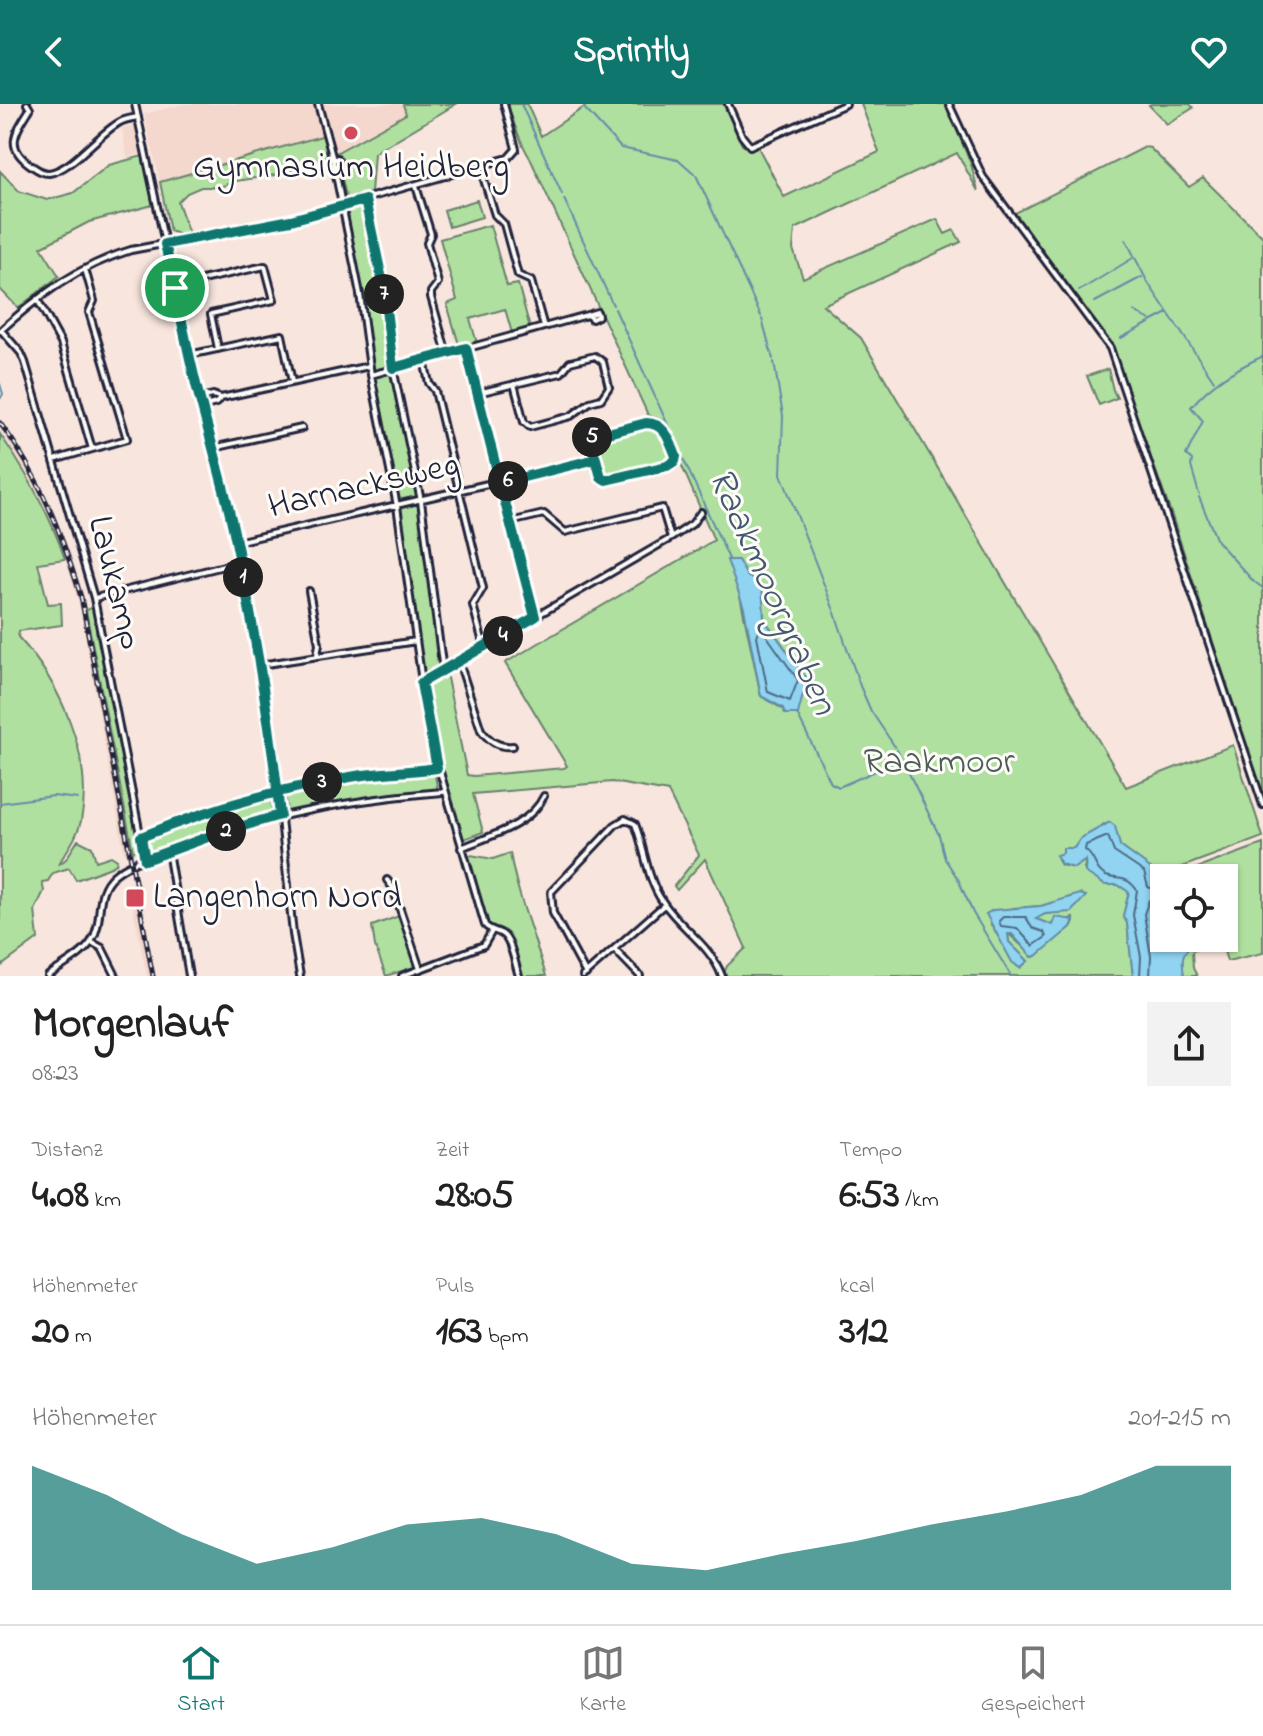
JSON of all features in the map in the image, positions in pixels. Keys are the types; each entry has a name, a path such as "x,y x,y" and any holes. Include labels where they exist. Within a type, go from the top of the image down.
{"street":[{"path":"38,104 29,107 15,134 15,149 24,161 47,173 61,169 121,121 138,117"},
{"path":"135,104 189,355 236,542 260,665 300,976"},
{"path":"318,104 336,172 360,294 371,375 397,506 421,683 437,768 485,925 507,939 519,976"},
{"path":"1,331 37,299 84,268 131,250 291,220 508,158 515,153 515,140 504,104"},
{"path":"728,104 742,136 750,146 846,104"},
{"path":"949,104 983,177 1110,348 1263,805"},
{"path":"480,167 495,215 504,224 518,275 531,281 544,327"},
{"path":"416,185 431,234 427,243 438,283 431,291 431,297 447,354"},
{"path":"365,200 383,284 393,368 421,501 443,671"},
{"path":"174,286 265,266 274,300 211,314 218,349"},
{"path":"54,460 127,439 89,312 94,301 84,268"},
{"path":"37,299 61,343 92,449"},
{"path":"371,375 587,315"},
{"name":"Laukamp","path":"1,331 25,362 94,598 145,860"},
{"path":"189,355 282,335 292,382"},
{"path":"466,348 535,617"},
{"path":"478,393 514,384 561,373 570,362 595,356 603,362 609,387 601,399 590,402 571,416 530,427 524,422 514,384"},
{"path":"424,360 429,383 435,391 483,588 473,605 484,647"},
{"path":"202,407 221,398 370,365"},
{"path":"199,398 213,395 221,398"},
{"path":"650,423 664,430 676,456 675,461 667,466 606,480 601,477 596,459 591,442 593,437 650,423"},
{"path":"213,448 302,429"},
{"name":"Harnacksweg","path":"236,542 596,459"},
{"path":"510,522 544,514 565,532 662,508 671,538"},
{"path":"421,683 671,538 692,524 701,512"},
{"path":"94,598 240,562"},
{"path":"309,591 319,644 317,655"},
{"path":"260,665 416,641"},
{"path":"459,662 481,730 487,739 497,745 513,746"},
{"path":"141,837 203,813 278,791 358,776 437,768"},
{"path":"48,976 91,942 103,889 121,870 168,851 280,815 366,799 444,792"},
{"path":"461,848 517,825 544,796"},
{"path":"664,905 584,975 553,913 551,892 620,820 630,820 635,824 655,889 664,905 703,944 722,976"},
{"path":"168,851 189,976"},
{"path":"387,880 393,888 422,976"},
{"path":"402,976 484,945 492,931"},
{"path":"91,942 102,948 116,976"},
{"path":"614,949 640,976"}],"shaded area":[{"path":"184,104 317,104 325,135 160,182 144,114"},
{"name":"Gymnasium Heidberg","path":"321,104 425,104 336,153"},
{"path":"135,125 142,154 127,157 122,128"},
{"path":"0,420 25,457 57,519 73,560 82,597 77,598 60,541 40,495 0,429"},
{"path":"86,611 133,852 124,853 81,613"},
{"path":"140,881 156,976 147,976 128,884"}],"green space":[{"path":"403,104 456,104 374,153 371,193 349,199 336,153 406,114"},
{"name":"Raakmoor","path":"508,104 527,104 541,136 589,104 725,104 742,145 751,149 758,147 784,197 879,152 861,104 946,104 971,164 978,191 957,153 795,229 793,249 803,278 937,219 945,234 954,230 961,242 823,305 861,338 1126,787 1233,745 1263,837 1190,864 1150,864 1150,868 1120,846 1117,834 1104,824 1081,838 1074,848 1064,848 1058,860 1061,865 1074,868 1086,860 1084,869 1103,884 1118,885 1129,892 1123,916 1127,923 1133,976 723,976 727,966 746,948 705,859 677,890 674,886 699,855 668,792 612,782 473,794 483,832 461,840 433,737 424,687 446,673 467,775 564,768 567,766 505,663 714,540 662,420 648,415 523,146","holes":["745,579 762,585 764,619 801,670 805,687 800,699 783,709 761,696 739,591","1080,894 1077,906 1036,919 1052,925 1055,917 1065,920 1073,918 1074,922 1034,957 1008,933 1009,942 1028,961 1020,968 991,925 1013,908 1041,906"]},
{"path":"1151,104 1190,104 1193,108 1167,124"},
{"path":"325,135 330,156 315,159 288,173 236,181 220,187 201,187 187,193 178,202 189,234 170,231 160,182"},
{"path":"1145,147 1150,148 1189,187 1203,178 1263,237 1263,797 1172,516 1109,340 1015,213"},
{"path":"143,156 153,205 89,222 41,247 59,276 18,308 0,289 0,171 19,191 47,200 73,193 109,165"},
{"path":"477,200 482,217 449,227 444,210"},
{"path":"365,202 392,366 373,370 362,288 346,210 348,206"},
{"path":"490,225 507,286 518,284 530,328 512,333 505,309 470,319 477,343 460,348 447,304 457,300 440,239"},
{"path":"1108,369 1117,398 1099,405 1087,376"},
{"path":"392,371 418,496 398,500 374,376"},
{"path":"650,424 662,430 674,454 672,462 604,478 594,439"},
{"path":"0,434 37,494 65,559 38,563 48,604 61,603 62,625 19,631 18,637 60,698 78,747 83,772 81,821 58,865 66,859 78,840 92,847 96,861 111,856 117,860 111,867 76,880 69,868 53,873 48,881 42,882 44,891 35,910 38,939 0,967"},
{"path":"418,504 441,669 423,678 399,508"},
{"path":"93,606 140,847 133,852 86,611"},
{"path":"434,771 438,790 365,797 287,812 285,792 377,775"},
{"path":"270,795 273,814 151,855 147,850 146,838"},
{"name":"Raakmoor","path":"1263,844 1263,953 1227,961 1224,952 1238,952 1238,864 1209,864"},
{"path":"510,853 521,900 546,976 522,976 509,938 488,925 465,854 493,859"},
{"path":"399,916 417,966 386,976 375,946 372,926"},
{"path":"1185,952 1192,952 1197,976 1184,976"}],"water":[{"path":"727,560 738,560 747,576 762,585 764,619 807,679 798,714 785,714 783,708 761,696 744,608"},
{"path":"1110,822 1115,826 1120,846 1150,868 1150,952 1186,952 1184,976 1133,976 1127,923 1123,916 1129,892 1118,885 1105,885 1085,872 1086,860 1074,868 1061,864 1056,855 1063,853 1063,848 1074,848 1081,838"},
{"path":"1080,894 1086,896 1071,912 1045,914 1036,919 1052,925 1055,917 1074,920 1071,927 1038,955 1032,957 1012,934 1008,934 1009,942 1028,961 1020,968 1012,962 986,914 993,910 1041,906"}],"waterway":[{"name":"Raakmoorgraben","path":"521,104 562,194"},
{"path":"585,109 621,148 679,160 696,175 761,316"},
{"name":"Raakmoorgraben","path":"564,199 613,305"},
{"path":"1126,240 1148,283 1214,381"},
{"path":"1079,291 1133,258"},
{"path":"1095,302 1142,277"},
{"name":"Raakmoorgraben","path":"615,309 729,559"},
{"path":"1134,311 1150,320"},
{"path":"1121,338 1168,313"},
{"path":"762,319 773,359"},
{"path":"1199,494 1192,460 1186,455 1203,421 1191,407 1224,377 1263,356"},
{"path":"774,362 783,416 781,474 860,686 871,711 895,747"},
{"path":"0,384 3,394 0,399"},
{"path":"1199,497 1217,541 1254,582"},
{"path":"1256,583 1263,588"},
{"name":"Raakmoorgraben","path":"797,714 831,783 839,787 889,765 906,767 939,835 945,859 1011,976"},
{"path":"897,750 905,767"},
{"path":"0,803 53,796 78,799"}],"railway":[{"path":"0,423 27,463 48,506 81,597 153,976"}],"place":[{"name":"Gymnasium Heidberg","path":"351,133"},
{"name":"Langenhorn Nord","path":"135,898"}],"route":[{"path":"175,288 165,244 291,220 365,200 383,284 393,368 466,348 500,483 596,459 601,477 606,480 667,466 675,461 676,456 664,430 646,423 591,438 596,459 500,483 535,617 421,683 437,768 377,773 308,784 285,789 278,791 254,798 246,800 203,813 141,837 145,860 280,815 279,808 278,791 274,752 266,697 234,532 195,382 175,288"}]}
